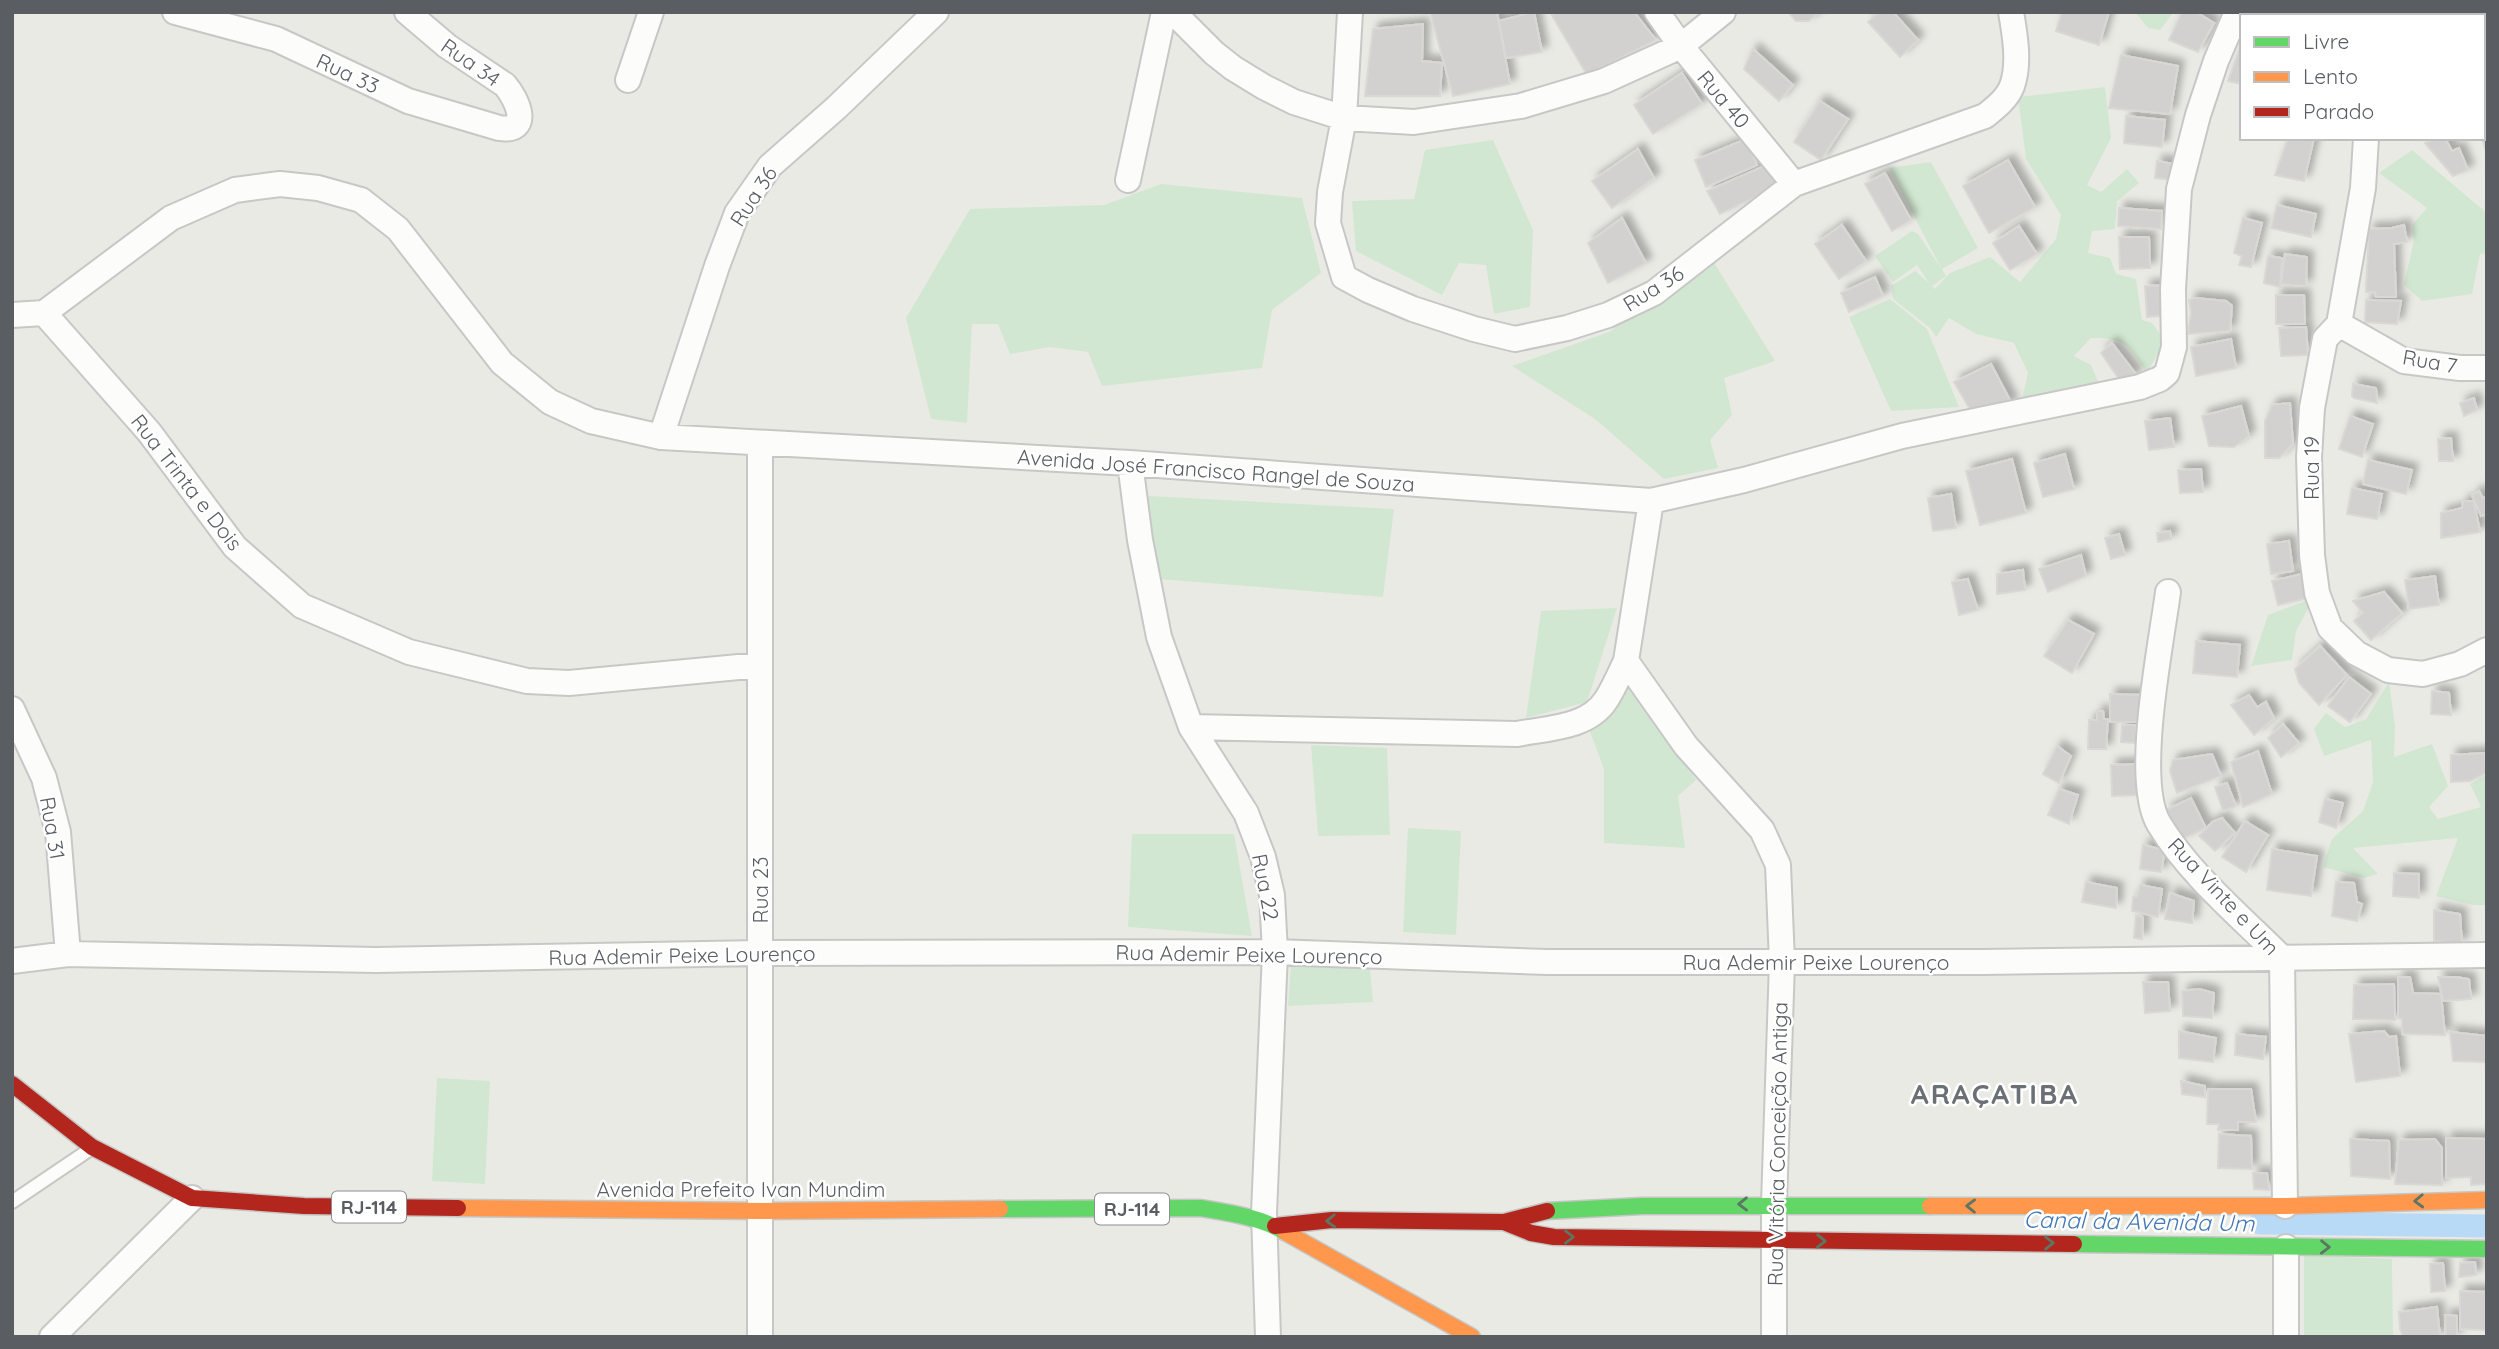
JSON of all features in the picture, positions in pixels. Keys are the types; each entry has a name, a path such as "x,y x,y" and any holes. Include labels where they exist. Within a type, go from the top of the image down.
{"street":[{"name":"Rua 33","path":"175,12 276,39 408,101 499,128 507,129 519,120"},
{"name":"Rua 34","path":"407,12 447,46 505,85 518,103 519,120"},
{"path":"628,80 651,12"},
{"name":"Rua 36","path":"661,438 737,213 769,166 836,108 936,12"},
{"path":"1128,180 1164,12"},
{"path":"1173,12 1214,53 1264,88 1294,102 1344,118 1414,122 1521,106 1604,81 1681,46 1723,12"},
{"name":"Rua 36","path":"1350,12 1344,118 1330,192 1328,223 1344,277 1413,309 1515,339 1567,328 1608,315 1654,293 1794,184 1985,116 2001,102 2012,86 2016,60 2011,12"},
{"name":"Rua 40","path":"1657,12 1681,46 1794,184"},
{"name":"Avenida José Francisco Rangel de Souza","path":"44,313 171,218 184,212 235,190 280,184 318,188 361,200 398,229 502,363 550,402 590,421 661,438 1130,463 1651,501 1744,480 1902,436 2140,387 2160,379 2167,373 2174,347 2173,289 2179,189 2198,115 2216,61 2237,12"},
{"name":"Rua 19","path":"2366,140 2363,188 2339,324 2326,339 2312,408 2309,457 2312,555 2317,593 2330,628 2356,653 2388,670 2423,674 2460,664 2487,650"},
{"path":"12,315 44,313"},
{"name":"Rua Trinta e Dois","path":"44,313 149,432 235,547 302,606 409,652 527,681 569,683 760,665"},
{"name":"Rua 7","path":"2339,324 2404,361 2460,368 2487,368"},
{"name":"Rua 23","path":"760,444 761,1337"},
{"name":"Rua 22","path":"1130,463 1140,540 1159,637 1191,727 1246,813 1263,857 1272,895 1275,952 1268,1337"},
{"path":"1191,727 1517,734 1569,725 1593,715 1606,700 1626,660 1651,501"},
{"name":"Rua Vinte e Um","path":"2168,592 2147,752 2150,800 2158,823 2189,865 2282,958 2285,1206"},
{"name":"Rua Vitória Conceição Antiga","path":"1626,660 1686,746 1762,830 1778,865 1782,962 1774,1222 1774,1337"},
{"name":"Rua 31","path":"12,709 44,778 58,832 68,954"},
{"name":"Rua Ademir Peixe Lourenço","path":"12,961 68,954 376,960 760,953 1275,952 1547,962 2487,955"},
{"name":"Avenida Prefeito Ivan Mundim","path":"12,1084 92,1147 192,1198 303,1206 761,1211 1200,1208 1231,1213 1269,1224 1472,1337"},
{"path":"52,1337 192,1198"},
{"path":"1504,1222 1531,1233 1554,1237 1774,1222 2487,1200"},
{"path":"1269,1224 1387,1220 1504,1222 1557,1209 2286,1247 2487,1249"},
{"path":"1353,1271 1366,1245 1387,1220"},
{"path":"2286,1247 2287,1337"}],"lane":[{"path":"12,1202 92,1147"}],"green space":[{"path":"2135,12 2174,12 2160,30 2148,28"},
{"path":"2105,87 2111,138 2087,185 2101,192 2127,169 2139,183 2117,201 2115,229 2092,231 2088,253 2110,258 2116,274 2136,279 2142,320 2152,323 2165,341 2147,373 2125,345 2113,340 2091,338 2074,356 2091,365 2100,386 2020,408 2028,373 2014,343 1976,334 1949,318 1936,337 1930,328 1893,299 1891,286 1915,271 1929,283 1917,265 1893,282 1875,256 1912,231 1918,234 1941,268 1889,168 1931,162 1978,248 1942,269 1946,276 1932,286 1935,289 1950,273 1990,257 2020,282 2056,239 2061,215 2026,159 2018,97"},
{"path":"1493,140 1533,230 1530,307 1494,314 1486,265 1459,263 1442,295 1356,251 1352,201 1414,199 1425,150"},
{"path":"2412,150 2487,213 2487,253 2480,254 2472,294 2422,301 2404,285 2414,240 2412,225 2427,208 2379,173"},
{"path":"1161,184 1302,198 1321,273 1272,310 1262,368 1102,386 1088,352 1050,347 1010,354 998,324 972,324 967,423 931,419 906,318 970,209 1104,205"},
{"path":"1713,261 1775,361 1724,378 1732,415 1710,440 1718,468 1664,479 1595,419 1512,366 1609,332"},
{"path":"1890,299 1927,329 1959,407 1891,411 1849,317"},
{"path":"1148,496 1394,509 1383,597 1158,579"},
{"path":"2314,598 2296,631 2292,660 2251,666 2268,615"},
{"path":"1617,608 1587,702 1526,718 1541,611"},
{"path":"1630,677 1696,780 1678,796 1685,848 1604,843 1604,769 1588,726"},
{"path":"2389,682 2395,726 2394,757 2432,744 2448,786 2429,807 2438,819 2481,807 2470,784 2487,775 2487,905 2473,905 2436,896 2458,838 2353,848 2378,874 2364,878 2323,867 2332,839 2363,811 2373,782 2371,740 2324,756 2314,729 2326,713 2345,727 2366,719"},
{"path":"1311,745 1387,748 1390,835 1318,836"},
{"path":"1408,828 1461,831 1456,935 1403,932"},
{"path":"1132,834 1234,834 1252,936 1128,927"},
{"path":"1291,966 1370,969 1373,1002 1288,1006"},
{"path":"437,1078 490,1081 485,1184 432,1181"},
{"path":"2304,1255 2392,1259 2393,1337 2304,1337"}],"building":[{"path":"1430,12 1497,12 1510,84 1453,96"},
{"path":"1534,12 1542,52 1506,58 1499,21"},
{"path":"1550,12 1634,12 1656,40 1587,75"},
{"path":"1788,12 1818,12 1809,21 1796,21"},
{"path":"1879,12 1893,12 1918,40 1900,57 1868,22"},
{"path":"2062,12 2109,12 2099,45 2056,31"},
{"path":"2182,12 2196,12 2214,23 2198,52 2169,40"},
{"path":"1423,24 1422,61 1442,63 1440,96 1365,96 1373,29"},
{"path":"2240,48 2240,84 2228,81"},
{"path":"1753,49 1793,85 1779,101 1744,69"},
{"path":"2121,55 2178,66 2170,114 2109,108"},
{"path":"1682,73 1702,104 1653,134 1634,105"},
{"path":"1820,101 1848,119 1821,160 1794,142"},
{"path":"2126,116 2165,120 2162,147 2124,143"},
{"path":"2485,116 2487,155 2483,140 2485,140"},
{"path":"1746,139 1757,165 1706,187 1695,160"},
{"path":"2287,140 2314,140 2304,181 2275,175"},
{"path":"2446,140 2452,151 2459,148 2468,170 2453,176 2425,143"},
{"path":"1638,149 1654,178 1612,208 1592,181"},
{"path":"2008,160 2035,207 1989,233 1963,186"},
{"path":"2157,161 2174,164 2172,180 2155,178"},
{"path":"1769,164 1779,186 1720,214 1707,191"},
{"path":"1885,173 1911,220 1892,231 1865,184"},
{"path":"2277,205 2316,214 2311,237 2271,228"},
{"path":"2119,208 2162,211 2161,229 2118,226"},
{"path":"1622,218 1646,263 1608,283 1588,243"},
{"path":"2243,218 2262,223 2251,267 2239,265 2242,256 2234,253"},
{"path":"1842,225 1866,261 1839,279 1815,244"},
{"path":"2404,225 2407,242 2394,244 2396,297 2376,297 2375,292 2366,292 2369,229"},
{"path":"2019,226 2037,254 2010,270 1993,243"},
{"path":"2119,237 2149,237 2150,268 2120,269"},
{"path":"2285,254 2307,257 2306,286 2281,284"},
{"path":"2268,256 2282,258 2280,287 2264,283"},
{"path":"1875,277 1883,296 1849,312 1841,293"},
{"path":"2167,285 2169,315 2147,317 2145,286"},
{"path":"2276,295 2304,295 2305,324 2276,324"},
{"path":"2195,298 2226,301 2232,306 2230,331 2188,334 2191,312 2189,300"},
{"path":"2366,300 2401,301 2397,324 2365,322"},
{"path":"2306,327 2308,355 2281,356 2279,328"},
{"path":"2231,339 2236,368 2196,376 2191,347"},
{"path":"2112,343 2136,374 2123,385 2101,353"},
{"path":"1991,364 2012,404 1975,418 1954,382"},
{"path":"2353,384 2376,388 2377,403 2354,398"},
{"path":"2474,398 2477,410 2464,416 2460,403"},
{"path":"2290,403 2293,444 2279,458 2265,458 2265,421 2272,405"},
{"path":"2241,406 2249,436 2234,447 2209,446 2202,416"},
{"path":"2350,416 2373,424 2362,457 2339,449"},
{"path":"2170,418 2174,447 2149,450 2145,421"},
{"path":"2451,438 2453,461 2439,461 2438,439"},
{"path":"2065,454 2074,489 2043,497 2034,463"},
{"path":"2012,459 2026,513 1980,525 1966,471"},
{"path":"2368,460 2412,470 2406,494 2363,484"},
{"path":"2201,469 2203,492 2180,493 2178,470"},
{"path":"2352,488 2382,494 2377,519 2347,514"},
{"path":"2479,491 2483,498 2487,497 2487,514 2481,516 2472,495"},
{"path":"1951,494 1956,528 1933,531 1928,498"},
{"path":"2463,501 2474,501 2480,532 2441,538 2441,513 2462,508"},
{"path":"2170,531 2171,539 2158,542 2157,533"},
{"path":"2119,534 2125,555 2111,559 2105,538"},
{"path":"2289,541 2293,571 2271,574 2267,544"},
{"path":"2081,555 2086,576 2048,592 2039,569"},
{"path":"2023,570 2025,590 1997,594 1997,574"},
{"path":"2306,573 2312,597 2278,605 2272,581"},
{"path":"2435,576 2439,605 2409,609 2405,580"},
{"path":"1968,579 1978,610 1959,615 1952,582"},
{"path":"2384,592 2402,613 2371,640 2354,621 2363,613 2353,601"},
{"path":"2068,620 2094,634 2072,673 2044,656"},
{"path":"2196,641 2240,645 2237,677 2193,673"},
{"path":"2320,646 2347,675 2319,705 2299,683 2295,669"},
{"path":"2349,677 2371,694 2350,722 2328,706"},
{"path":"2432,691 2449,693 2451,715 2431,714"},
{"path":"2110,694 2145,695 2144,722 2110,722"},
{"path":"2249,695 2257,707 2266,702 2274,718 2254,735 2231,705"},
{"path":"2097,711 2103,711 2104,719 2108,719 2106,749 2088,749 2089,720 2097,720"},
{"path":"2283,724 2299,743 2281,757 2268,738"},
{"path":"2122,725 2136,725 2136,743 2121,742"},
{"path":"2057,746 2071,756 2059,783 2043,774"},
{"path":"2258,751 2272,794 2243,807 2231,762"},
{"path":"2485,753 2486,773 2470,781 2451,782 2451,755"},
{"path":"2212,754 2221,776 2177,793 2170,771 2173,760"},
{"path":"2139,764 2140,795 2112,796 2111,765"},
{"path":"2227,783 2236,806 2223,811 2215,787"},
{"path":"2059,789 2078,795 2069,824 2048,815"},
{"path":"2191,798 2206,828 2180,840 2166,810"},
{"path":"2325,799 2343,803 2336,828 2319,822"},
{"path":"2222,818 2235,833 2215,851 2199,836 2212,822"},
{"path":"2245,821 2268,835 2246,872 2222,857"},
{"path":"2143,845 2165,850 2161,872 2140,869"},
{"path":"2272,849 2317,856 2311,896 2267,890"},
{"path":"2394,873 2419,874 2419,898 2393,896"},
{"path":"2086,882 2117,888 2116,908 2082,902"},
{"path":"2336,882 2354,883 2357,902 2362,904 2357,921 2332,916"},
{"path":"2140,885 2162,889 2158,917 2132,911 2133,897 2137,897"},
{"path":"2170,893 2194,901 2192,923 2165,919"},
{"path":"2434,910 2460,914 2462,944 2434,941"},
{"path":"2136,915 2143,917 2142,939 2134,938"},
{"path":"2398,977 2410,977 2413,993 2441,994 2445,1035 2402,1034 2402,1019 2398,1018"},
{"path":"2438,977 2469,979 2471,999 2443,1001"},
{"path":"2143,982 2168,982 2170,1011 2145,1013"},
{"path":"2394,984 2395,1020 2353,1019 2354,985"},
{"path":"2199,989 2214,993 2212,1018 2183,1016 2182,991"},
{"path":"2179,1031 2216,1038 2213,1062 2179,1058"},
{"path":"2384,1031 2389,1037 2396,1036 2400,1076 2356,1082 2349,1034"},
{"path":"2450,1032 2487,1036 2487,1062 2453,1061"},
{"path":"2236,1034 2266,1037 2263,1059 2235,1055"},
{"path":"2181,1081 2205,1086 2205,1097 2182,1094"},
{"path":"2208,1089 2251,1089 2256,1122 2238,1122 2238,1130 2218,1130 2219,1124 2207,1124"},
{"path":"2219,1134 2251,1136 2252,1169 2218,1168"},
{"path":"2446,1138 2487,1139 2487,1184 2471,1185 2471,1177 2446,1178"},
{"path":"2350,1139 2389,1141 2390,1179 2351,1176"},
{"path":"2435,1139 2442,1148 2442,1185 2395,1184 2399,1140"},
{"path":"2253,1173 2267,1173 2269,1190 2254,1189"},
{"path":"2475,1262 2476,1275 2459,1277 2460,1263"},
{"path":"2443,1263 2445,1291 2431,1292 2430,1264"},
{"path":"2460,1291 2487,1292 2487,1330 2460,1329"},
{"path":"2437,1307 2440,1337 2403,1337 2399,1312"},
{"path":"2445,1315 2457,1316 2457,1337 2446,1337"}],"waterway":[{"name":"Canal da Avenida Um","path":"2260,1223 2487,1226"}],"traffic: fast":[{"path":"1547,1211 1642,1206 1930,1206"},
{"path":"1000,1209 1200,1208 1255,1219 1285,1232"},
{"path":"2074,1244 2487,1249"}],"traffic: slow":[{"path":"1930,1206 2285,1206 2487,1200"},
{"path":"458,1208 761,1211 1000,1209"},
{"path":"1285,1232 1472,1337"}],"traffic: jam":[{"path":"12,1084 92,1147 192,1198 304,1206 458,1208"},
{"path":"1275,1226 1332,1220 1504,1222 1547,1211"},
{"path":"1504,1222 1531,1233 1554,1237 2074,1244"}],"district":[{"name":"ARAÇATIBA","path":"1995,1093"}]}
